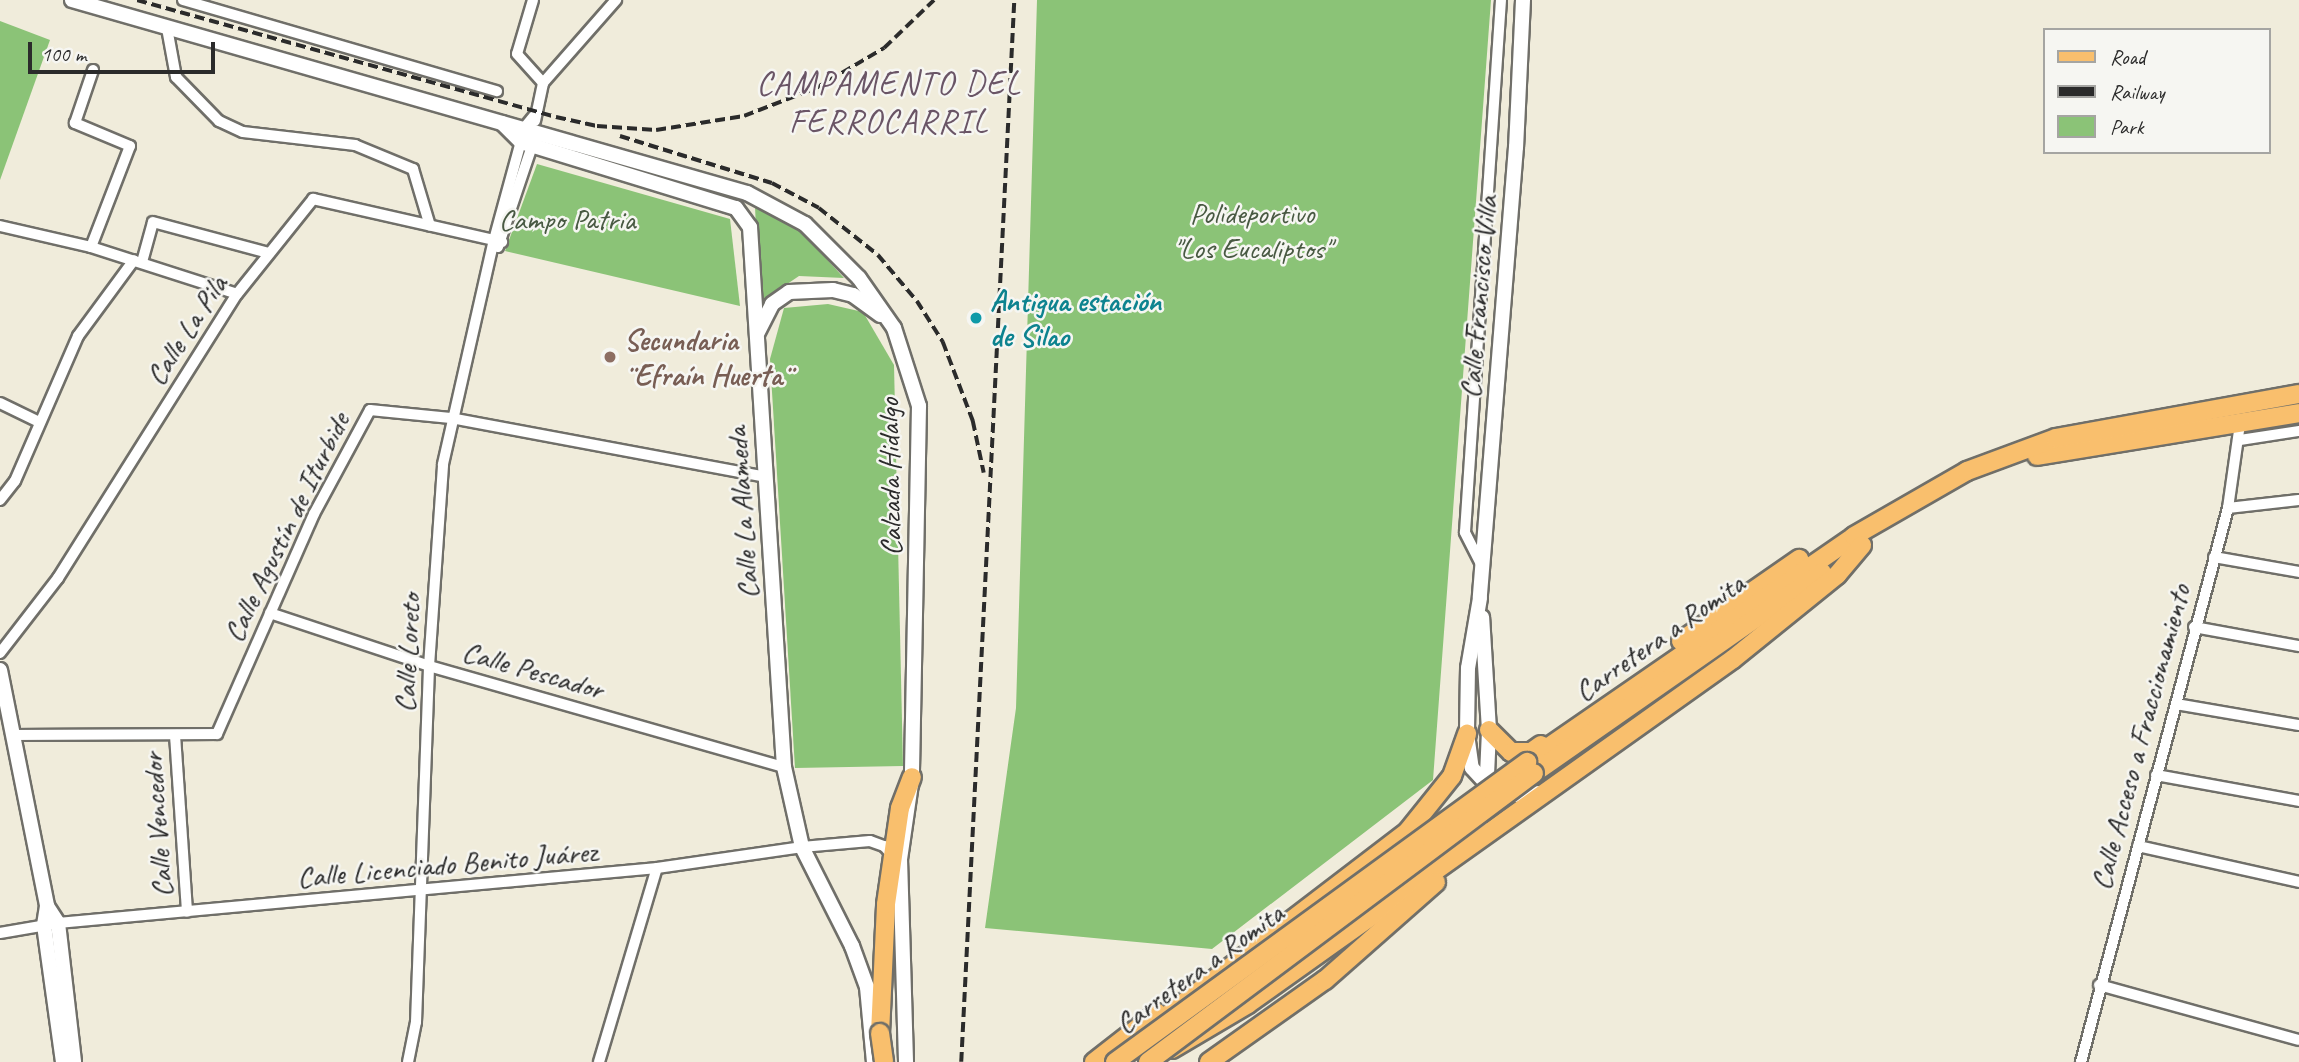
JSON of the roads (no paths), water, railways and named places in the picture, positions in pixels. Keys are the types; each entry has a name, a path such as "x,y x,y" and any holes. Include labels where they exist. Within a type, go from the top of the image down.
{"main road":[{"name":"Carretera a Romita","path":"1114,1062 1530,768 1945,482 2030,447 2299,394"},
{"path":"2240,432 2243,404"},
{"path":"2216,409 2240,432"},
{"name":"Carretera a Romita","path":"1858,540 1950,491 2031,458 2240,432 2299,413"},
{"path":"1489,730 1511,752 1531,752 1748,592 1812,552 1858,540"},
{"path":"1209,1062 1325,980 1474,847 1776,625 1837,575 1858,540"},
{"path":"1094,1062 1237,946 1408,831 1452,776 1467,734"},
{"name":"Carretera a Romita","path":"1153,1058 1530,768"},
{"path":"884,1062 876,1037 878,995 900,808 912,776"},
{"path":"1408,831 1426,832 1436,840 1443,848 1441,867"},
{"path":"1114,1062 1178,1003 1373,862 1391,842"},
{"path":"1153,1058 1216,1026 1441,867 1474,847"}],"street":[{"name":"Calzada Hidalgo","path":"72,0 500,122 532,124 666,172 747,193 805,224 834,250 894,328 914,379 920,436 912,776 900,859 906,1062"},
{"path":"183,0 497,91"},
{"path":"533,0 517,54 543,83 616,0"},
{"path":"1482,566 1465,532 1501,0"},
{"name":"Calle Francisco Villa","path":"1486,783 1472,768 1467,734 1468,668 1480,598 1516,147 1523,0"},
{"path":"167,28 176,77 219,121 243,132 355,145 413,169 430,226"},
{"path":"91,247 130,146 75,123 93,69"},
{"name":"Calle Loreto","path":"408,1062 416,1022 423,891 429,666 443,464 451,418 543,83"},
{"path":"500,122 527,144 736,208 747,193"},
{"name":"Calle La Pila","path":"0,653 58,578 237,294 313,199 430,226 497,245"},
{"name":"Calle La Alameda","path":"736,208 750,227 784,767 802,847 852,946 867,987 876,1037 874,1062"},
{"path":"0,500 15,481 78,336 138,261 153,222 269,253"},
{"path":"0,226 91,247 237,294"},
{"path":"757,338 772,304 789,292 813,289 853,295 894,328"},
{"path":"0,403 39,422"},
{"name":"Calle Agustín de Iturbide","path":"16,735 217,734 314,514 370,410 451,418 766,477"},
{"path":"2240,432 2299,431"},
{"name":"Calle Acceso a Fraccionamiento","path":"2081,1062 2099,985 2228,508 2240,432"},
{"path":"2228,508 2299,500"},
{"path":"2214,557 2299,572"},
{"name":"Calle Francisco Villa","path":"1474,847 1486,783 1489,730 1480,598"},
{"name":"Calle Pescador","path":"270,613 429,666 784,767"},
{"path":"2194,627 2299,646"},
{"path":"0,670 16,735 74,1062"},
{"path":"2176,704 2299,725"},
{"name":"Calle Vencedor","path":"176,735 187,912"},
{"path":"2156,775 2299,801"},
{"path":"1486,783 1513,794 1548,792"},
{"name":"Calle Licenciado Benito Juárez","path":"0,933 51,924 657,868 802,847 870,841 884,846 893,856"},
{"path":"2138,846 2299,882"},
{"path":"599,1062 657,868"},
{"path":"51,924 63,1062"},
{"path":"2099,985 2299,1040"},
{"path":"876,1037 891,1048 905,1040"}],"railway":[{"path":"137,0 556,117 597,126 656,130 744,116 816,88 884,48 934,0"},
{"path":"961,1062 1014,0"},
{"path":"620,136 772,183 819,208 878,255 917,301 943,342 973,421 984,473"}],"place":[{"name":"Antigua estación de Silao","path":"976,318"},
{"name":"Secundaria ¨Efraín Huerta¨","path":"610,357"}],"district":[{"name":"CAMPAMENTO DEL FERROCARRIL","path":"889,103"}],"park label":[{"name":"Campo Patria","path":"567,219"},
{"name":"Polideportivo \"Los Eucaliptos\"","path":"1252,230"}]}
